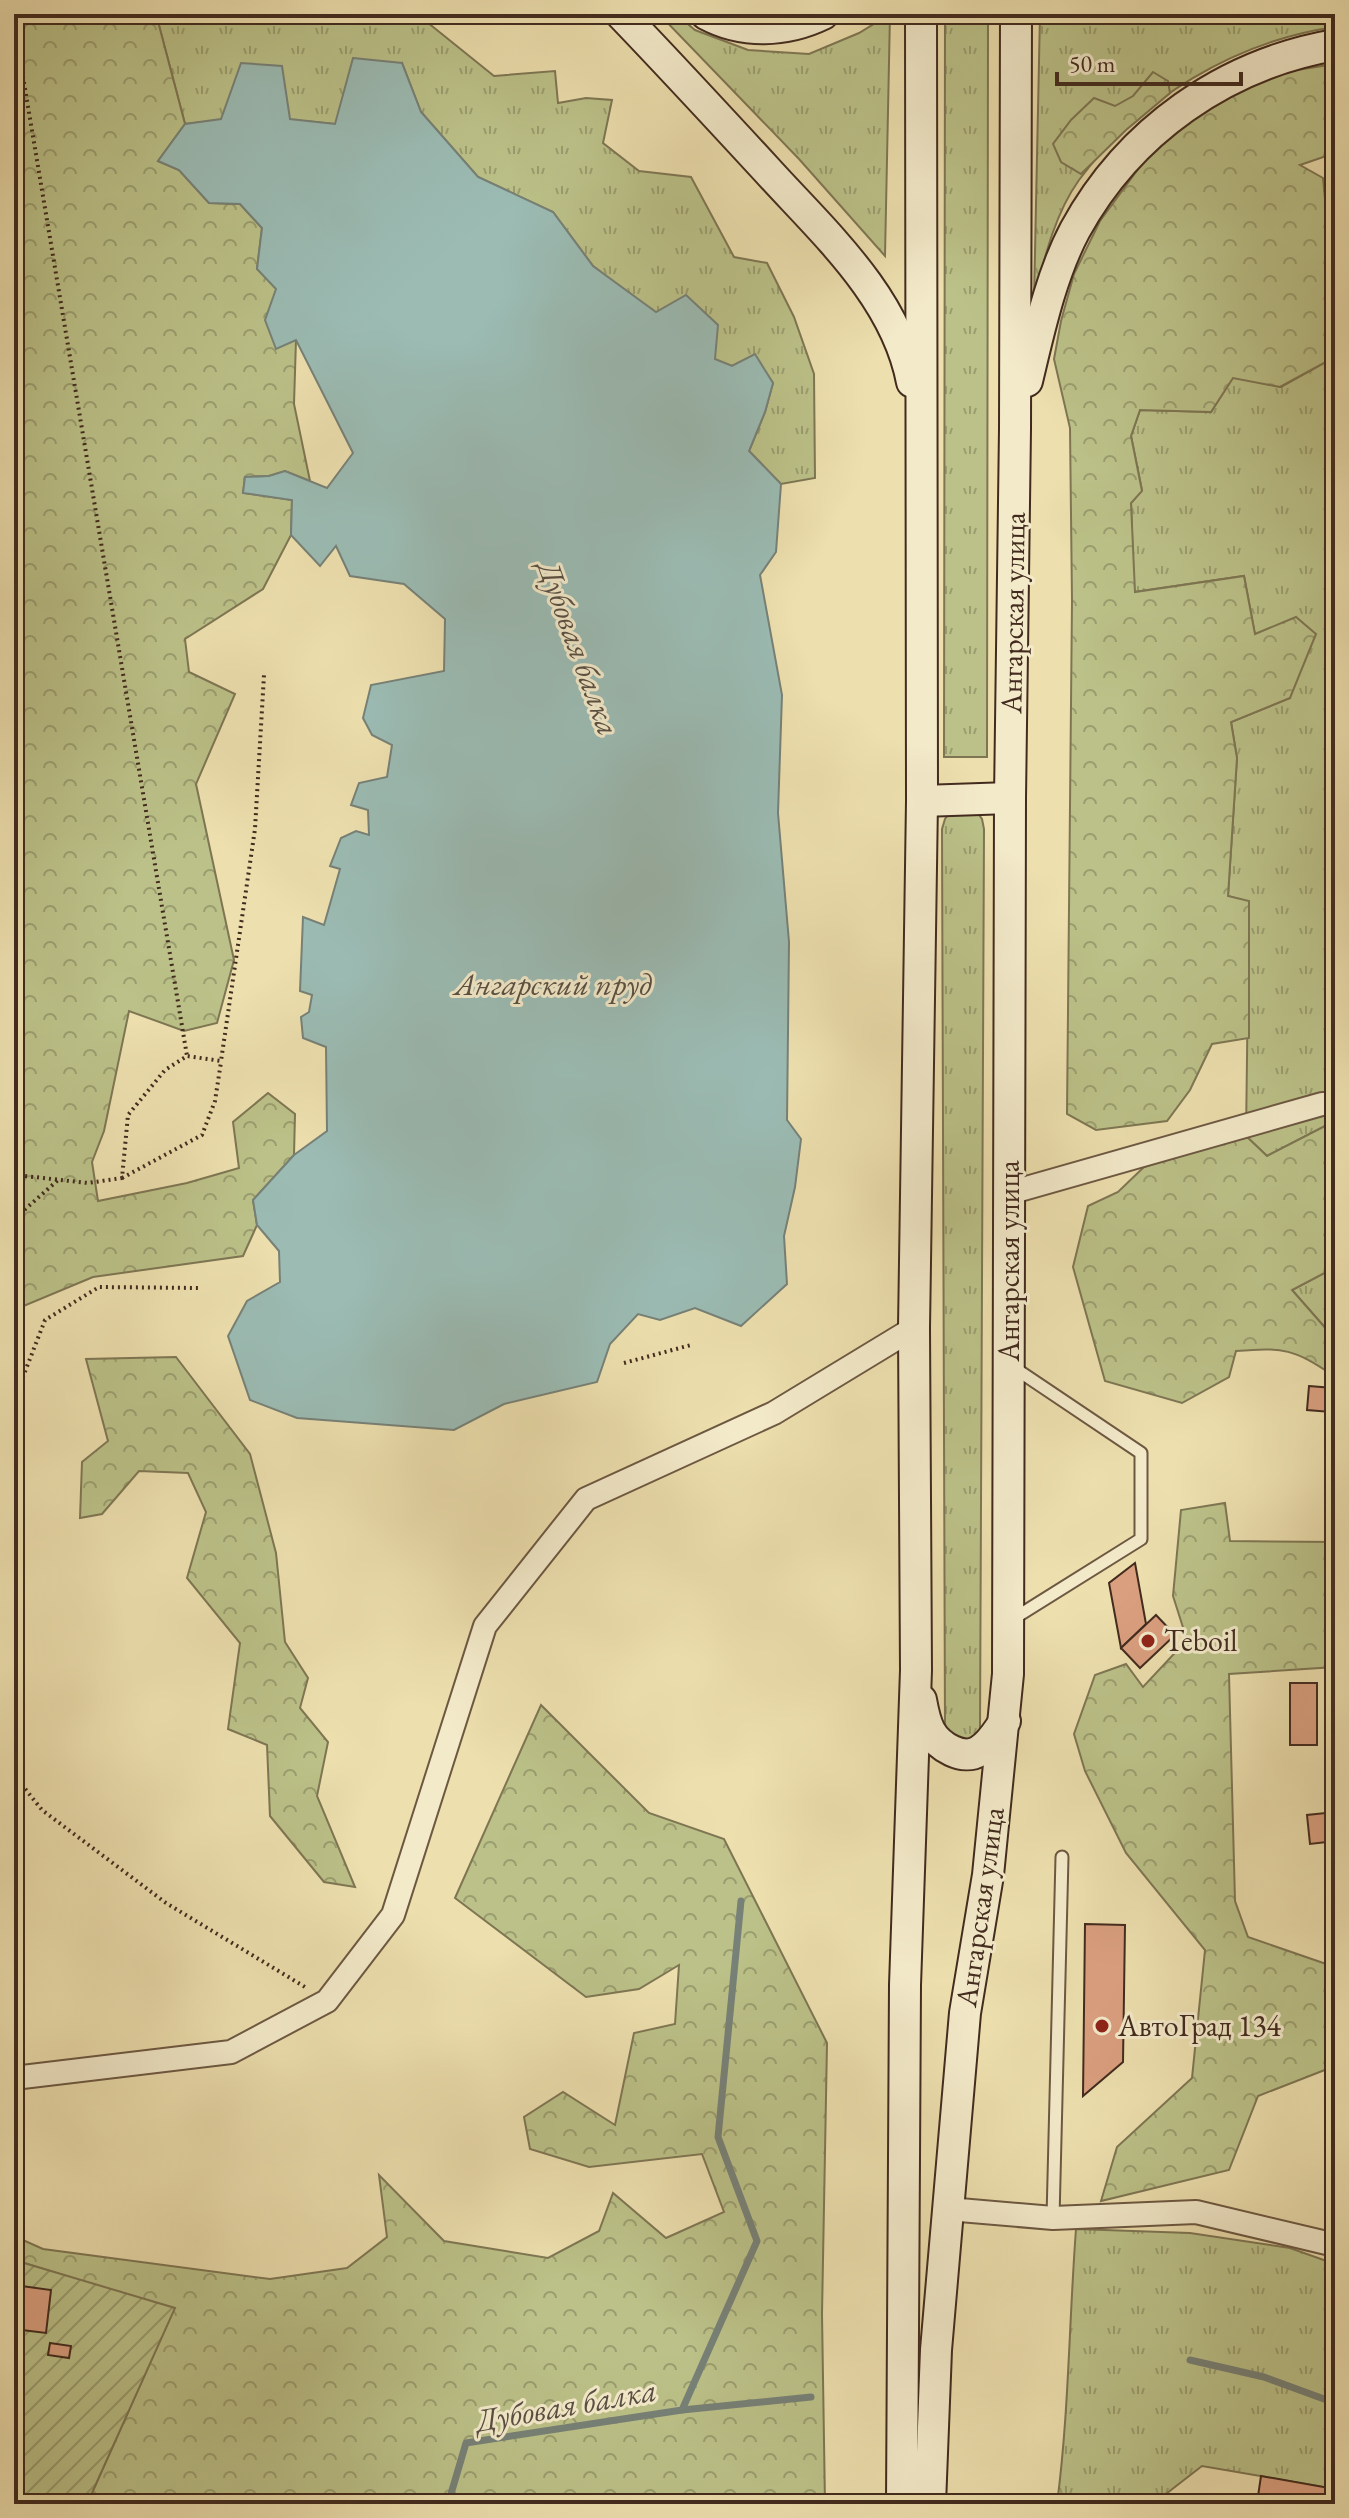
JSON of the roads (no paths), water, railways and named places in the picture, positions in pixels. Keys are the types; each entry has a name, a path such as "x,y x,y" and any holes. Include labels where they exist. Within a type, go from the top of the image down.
{"main road":[{"path":"621,14 794,199 867,285 896,330 909,365 922,433"},
{"path":"706,14 717,20 770,30 805,23 823,14"},
{"name":"Ангарская улица","path":"902,2504 905,1985 916,1670 914,1328 922,801 921,14"},
{"name":"Ангарская улица","path":"930,2504 936,2350 965,2013 988,1875 1005,1721 1009,1622 1010,798 1016,14"},
{"path":"1015,429 1045,307 1074,231 1108,178 1159,125 1223,82 1295,52 1335,45"},
{"path":"922,801 1010,798"},
{"path":"916,1670 928,1729 935,1739 953,1751 964,1755 976,1753 989,1744 1005,1721"}],"street":[{"path":"1009,1193 1322,1104 1335,1104"},
{"path":"14,2078 231,2052 327,2001 393,1915 485,1626 586,1499 774,1413 914,1328"},
{"path":"948,2209 1053,2218 1196,2212 1335,2245"}],"lane":[{"path":"1008,1363 1141,1453 1141,1539 1009,1622"},
{"path":"1053,2218 1062,1857"}],"water":[{"name":"Ангарский пруд","path":"353,58 402,63 421,112 478,177 553,212 593,266 656,312 686,295 718,325 715,359 732,366 755,354 773,383 749,451 781,484 776,552 760,575 782,695 778,813 789,942 787,1120 801,1139 784,1236 787,1284 741,1326 695,1308 660,1320 638,1314 610,1344 597,1382 504,1404 454,1430 297,1418 250,1400 228,1336 247,1301 280,1282 279,1251 257,1225 253,1200 294,1155 327,1131 326,1047 303,1038 301,1017 309,1012 312,995 300,991 303,917 324,925 340,869 330,866 341,838 356,831 369,835 368,810 351,805 359,783 387,777 392,745 372,735 363,718 371,685 444,671 445,619 404,584 350,576 336,546 320,566 291,535 292,500 243,493 245,477 269,476 285,471 327,488 353,453 296,340 276,349 265,320 276,289 257,269 262,228 240,204 209,203 179,170 158,161 185,124 221,119 241,63 282,66 290,119 335,124"}],"waterway":[{"name":"Дубовая балка","path":"448,2504 466,2443 682,2410 757,2241 718,2137 741,1901"},
{"path":"1190,2360 1264,2377 1335,2403"},
{"path":"682,2410 811,2397"}],"place":[{"name":"Teboil","path":"1148,1641"},
{"name":"АвтоГрад 134","path":"1102,2026"}]}
